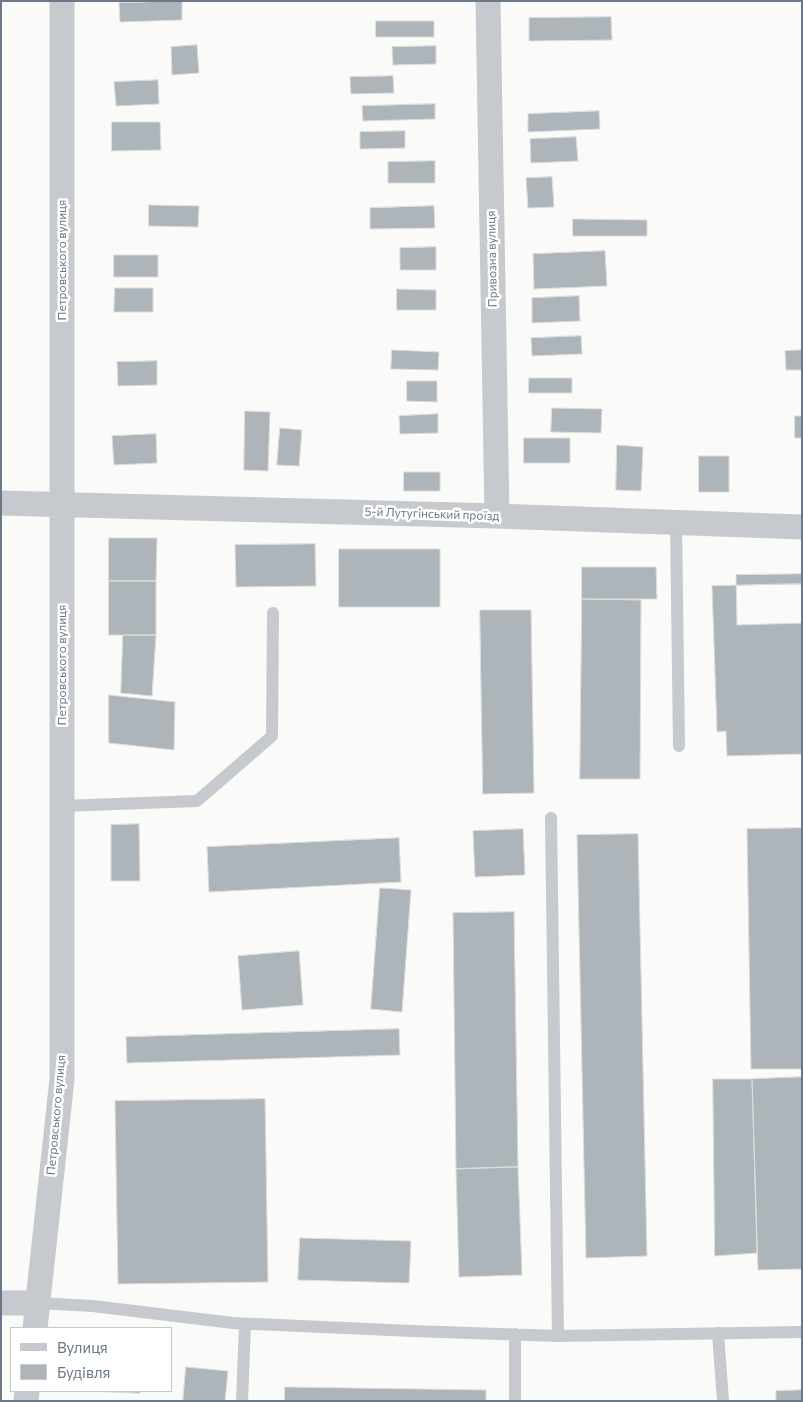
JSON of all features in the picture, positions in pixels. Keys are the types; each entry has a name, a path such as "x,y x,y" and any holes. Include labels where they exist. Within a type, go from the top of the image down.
{"street":[{"name":"Петровського вулиця","path":"35,1327 62,1078 62,1"},
{"name":"Привозна вулиця","path":"488,1 497,516"},
{"name":"5-й Лутугінський проїзд","path":"1,503 497,516 802,527"},
{"path":"1,1303 38,1303"}],"lane":[{"path":"676,522 679,746"},
{"path":"62,806 197,801 272,736 273,613"},
{"path":"551,818 558,1336"},
{"path":"38,1303 93,1306 245,1324 558,1336 802,1332"},
{"path":"242,1401 245,1324"},
{"path":"718,1333 723,1401"},
{"path":"515,1334 515,1401"}],"building":[{"path":"182,1 182,20 120,22 119,3"},
{"path":"611,17 612,40 529,41 529,18"},
{"path":"376,21 434,21 434,37 376,37"},
{"path":"197,45 199,73 172,75 171,47"},
{"path":"436,46 436,64 393,65 392,47"},
{"path":"393,76 394,93 351,94 350,77"},
{"path":"158,80 159,104 116,106 114,82"},
{"path":"435,104 435,119 363,121 362,106"},
{"path":"599,111 600,129 528,132 528,114"},
{"path":"112,122 160,122 161,150 112,151"},
{"path":"405,131 405,148 360,149 360,132"},
{"path":"576,137 578,161 531,163 530,139"},
{"path":"435,161 435,183 388,183 388,162"},
{"path":"552,177 554,207 528,208 526,178"},
{"path":"149,205 199,206 198,227 149,226"},
{"path":"434,206 435,228 370,229 370,208"},
{"path":"573,219 647,220 647,236 573,236"},
{"path":"436,247 436,270 400,270 400,248"},
{"path":"605,251 607,286 534,289 533,254"},
{"path":"114,255 158,255 158,277 114,277"},
{"path":"115,288 153,288 153,312 114,312"},
{"path":"397,289 436,290 436,310 397,310"},
{"path":"579,296 580,321 532,323 532,298"},
{"path":"581,336 582,354 532,356 531,338"},
{"path":"392,350 439,352 438,370 391,369"},
{"path":"802,350 802,370 786,370 785,351"},
{"path":"157,361 157,385 118,386 117,362"},
{"path":"529,378 572,378 572,393 529,393"},
{"path":"407,381 437,381 437,402 407,401"},
{"path":"552,408 602,409 601,433 551,432"},
{"path":"245,411 270,412 268,471 244,470"},
{"path":"438,414 438,433 400,434 399,416"},
{"path":"795,416 802,416 802,438 795,438"},
{"path":"280,428 302,430 299,466 277,465"},
{"path":"156,434 157,463 114,465 112,436"},
{"path":"524,438 570,438 570,463 524,463"},
{"path":"617,445 643,447 641,491 616,490"},
{"path":"699,456 729,456 729,492 699,492"},
{"path":"404,472 440,472 440,491 404,491"},
{"path":"109,538 157,538 156,581 109,581"},
{"path":"315,544 316,586 236,587 235,545"},
{"path":"339,549 440,549 440,607 339,607"},
{"path":"582,567 656,567 657,599 582,599"},
{"path":"802,574 802,623 737,625 736,575"},
{"path":"109,581 156,581 156,635 109,635"},
{"path":"802,584 802,754 727,756 726,731 717,732 712,586"},
{"path":"582,599 641,600 640,779 580,779"},
{"path":"480,610 531,610 534,793 483,794"},
{"path":"123,635 156,635 152,696 121,693"},
{"path":"109,695 175,702 174,750 109,743"},
{"path":"139,824 140,881 111,881 111,825"},
{"path":"802,828 802,1069 751,1069 747,829"},
{"path":"523,829 525,875 475,877 473,831"},
{"path":"638,834 647,1256 586,1258 577,835"},
{"path":"399,838 401,882 209,892 207,847"},
{"path":"380,888 411,890 402,1012 371,1009"},
{"path":"514,912 518,1167 456,1169 453,913"},
{"path":"299,951 303,1005 242,1010 238,956"},
{"path":"399,1029 400,1055 127,1063 126,1037"},
{"path":"802,1077 802,1269 758,1270 752,1079"},
{"path":"713,1079 752,1079 757,1253 715,1256"},
{"path":"265,1099 268,1282 118,1284 115,1101"},
{"path":"518,1167 522,1275 459,1277 456,1169"},
{"path":"300,1238 411,1241 409,1283 298,1280"},
{"path":"186,1367 228,1371 225,1401 183,1401"},
{"path":"285,1387 486,1390 486,1401 285,1401"},
{"path":"802,1390 802,1401 776,1401 776,1391"}]}
